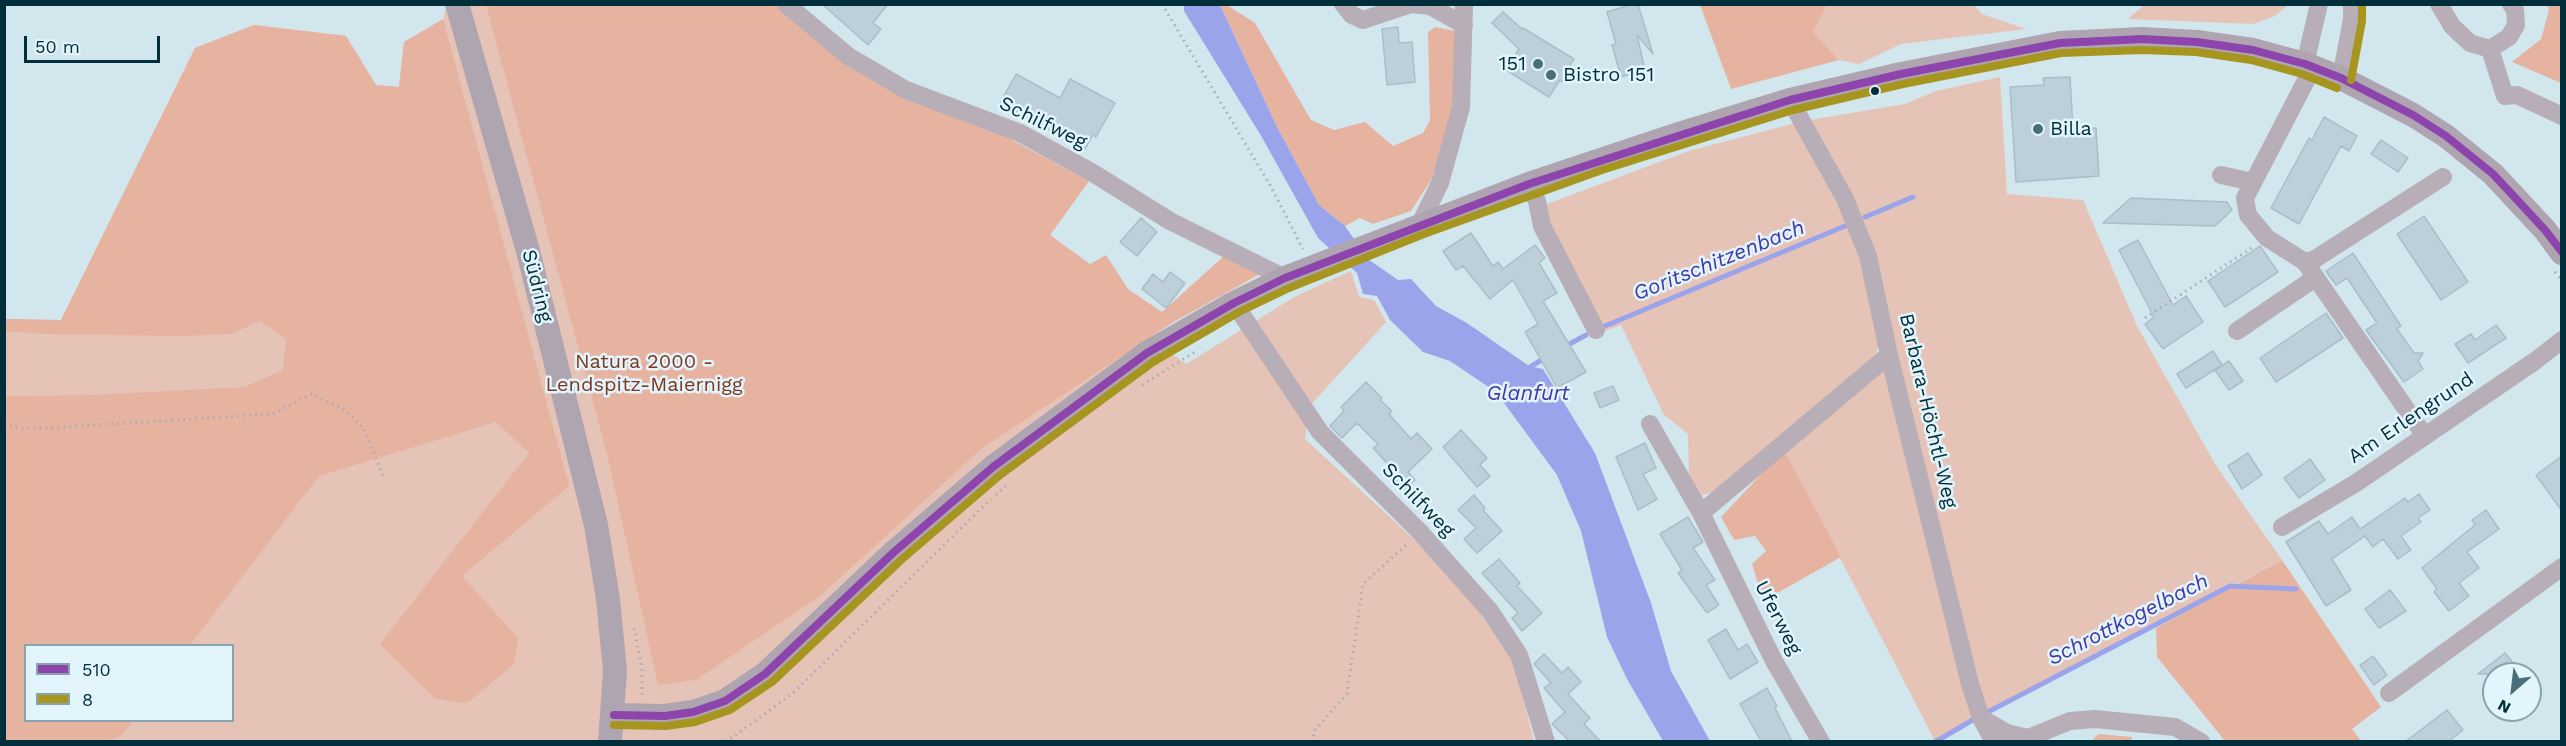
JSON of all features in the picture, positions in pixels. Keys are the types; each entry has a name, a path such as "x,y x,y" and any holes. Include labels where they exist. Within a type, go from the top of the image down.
{"main road":[{"name":"Südring","path":"457,4 528,251 596,525 608,599 615,671 614,715 610,741"},
{"path":"614,715 643,717 684,714 725,701 765,674 894,552 993,467 1148,353 1240,312 1285,278 1420,224 1529,184 1609,156 1790,100 1901,74 2060,43 2142,39 2197,42 2253,50 2341,78 2414,115 2446,136 2493,174 2545,230 2562,253"}],"street":[{"name":"Schilfweg","path":"786,4 848,56 906,90 1020,133 1093,172 1170,221 1285,278"},
{"path":"1343,4 1352,15 1363,20 1411,4 1430,6 1464,25"},
{"path":"1420,224 1440,183 1461,107 1464,4"},
{"path":"2319,4 2309,66 2245,198 2248,215 2267,237 2305,262 2424,435"},
{"path":"2341,78 2352,19 2352,4"},
{"path":"2439,4 2452,26 2470,43 2490,49 2509,37 2516,25 2515,10 2511,4"},
{"path":"2490,49 2505,96 2517,95 2562,116"},
{"name":"Barbara-Höchtl-Weg","path":"1790,100 1845,199 1868,256 1882,313 1889,355 1970,684 1981,718 1994,741"},
{"path":"2221,175 2253,182"},
{"path":"2305,262 2315,259 2443,177"},
{"path":"1529,184 1537,201 1542,226 1596,330"},
{"path":"2237,331 2315,278"},
{"name":"Schilfweg","path":"1240,312 1320,432 1420,532 1490,611 1519,655 1546,741"},
{"name":"Am Erlengrund","path":"2282,527 2356,483 2535,361 2562,340"},
{"path":"1701,513 1889,355"},
{"name":"Uferweg","path":"1650,424 1701,513 1757,630 1821,741"},
{"path":"2389,693 2562,567"},
{"path":"1981,718 2007,733 2028,738 2070,721 2095,719 2175,727 2201,741"}],"path":[{"path":"1162,4 1319,266"},
{"path":"2145,318 2267,237"},
{"path":"1139,387 1207,345"},
{"path":"4,425 30,429 273,414 311,393 345,410 364,429 383,476"},
{"path":"718,741 730,739 792,694 990,499 1018,476"},
{"path":"1312,741 1315,730 1347,693 1364,584 1420,532"}],"green space":[{"name":"Natura 2000 - Lendspitz-Maiernigg","path":"447,4 776,5 840,61 908,100 1008,138 1089,181 1050,235 1114,310 1186,364 1296,296 1351,271 1359,297 1374,300 1386,322 1309,407 1305,439 1431,555 1474,605 1513,659 1534,741 5,742 5,319 61,320 195,48 254,25 346,36 376,85 399,87 404,42 443,19"},
{"path":"1827,4 1974,5 1982,14 2026,29 1901,44 1859,64 1839,60 1813,32"},
{"path":"486,5 776,5 840,61 908,100 1008,138 1089,181 1050,235 1090,264 1106,255 1128,289 1162,312 1225,255 1260,274 1172,323 981,449 820,596 696,680 658,685 607,454"},
{"path":"1220,5 1227,5 1255,23 1311,120 1334,130 1365,122 1393,146 1423,133 1430,120 1428,32 1435,27 1456,31 1455,105 1431,180 1411,211 1373,224 1360,218 1345,226 1319,205 1277,127"},
{"path":"1700,5 1827,5 1813,32 1839,60 1731,89"},
{"path":"2144,5 2288,5 2275,16 2253,24 2128,19"},
{"path":"2547,5 2561,5 2561,83 2512,62 2541,39 2549,10"},
{"path":"443,19 569,486 462,576 518,638 514,664 467,703 436,699 380,644 529,453 496,422 319,476 191,644 24,644 24,722 132,722 121,736 105,741 5,741 5,396 91,395 244,387 283,370 286,339 260,321 231,334 181,336 43,334 5,331 5,319 61,320 195,48 254,25 346,36 376,85 399,87 404,42"},
{"path":"2000,77 2007,194 2083,200 2137,326 2215,464 2282,560 1935,741 1784,450 1896,356 1890,321 1866,227 1810,120 1905,104 1936,91"},
{"path":"1795,123 1852,227 1880,342 1874,359 1718,490 1697,497 1689,482 1688,434 1664,415 1621,325 1602,332 1547,222 1544,205 1689,151"},
{"path":"1784,450 1841,557 1772,596 1760,590 1752,564 1766,551 1755,536 1734,540 1721,517"},
{"path":"2282,560 2381,707 2352,729 2361,741 2225,741 2157,657 2156,628"},
{"path":"2098,734 2132,737 2131,741 2092,741"}],"water":[{"name":"Glanfurt","path":"1184,5 1220,5 1277,127 1319,205 1345,226 1368,259 1398,280 1411,279 1436,306 1467,323 1529,366 1543,369 1595,453 1651,603 1671,671 1710,741 1663,741 1627,679 1607,637 1581,531 1557,475 1496,392 1450,361 1423,352 1390,320 1377,296 1363,294 1357,273 1318,238 1260,134 1184,11"}],"building":[{"path":"822,4 888,4 873,23 881,29 868,45"},
{"path":"1638,4 1653,54 1637,35 1645,70 1621,77 1612,45 1616,44 1607,12"},
{"path":"1503,12 1522,29 1574,59 1570,65 1572,67 1549,97 1506,70 1519,49 1492,23"},
{"path":"1398,27 1399,43 1412,42 1415,82 1387,85 1382,29"},
{"path":"1016,74 1060,98 1070,79 1115,103 1096,137 1093,135 1085,149 1000,103"},
{"name":"Billa","path":"2070,77 2073,129 2096,128 2099,176 2016,182 2010,87 2044,85 2043,78"},
{"path":"2324,117 2357,136 2349,151 2341,146 2299,224 2271,208 2309,138 2312,140"},
{"path":"2381,140 2408,158 2398,172 2371,154"},
{"path":"2131,198 2227,202 2232,210 2215,226 2103,223"},
{"path":"2424,216 2468,282 2441,300 2397,234"},
{"path":"1141,218 1157,232 1137,256 1120,242"},
{"path":"1471,233 1493,266 1498,262 1503,269 1535,245 1545,258 1539,263 1557,293 1543,301 1586,372 1557,388 1525,332 1538,324 1513,280 1490,299 1463,266 1456,270 1443,251"},
{"path":"2138,240 2173,305 2186,296 2203,322 2163,349 2145,324 2154,317 2119,250"},
{"path":"2260,246 2278,272 2225,307 2208,281"},
{"path":"2353,253 2401,326 2397,329 2414,353 2423,353 2418,361 2423,369 2404,382 2366,330 2377,323 2347,278 2336,285 2326,271"},
{"path":"1170,272 1185,283 1166,308 1142,289 1153,274 1163,282"},
{"path":"2326,313 2343,338 2276,382 2260,358"},
{"path":"2496,325 2506,338 2468,363 2455,344 2471,334 2475,340"},
{"path":"2213,351 2222,365 2186,388 2177,374"},
{"path":"2229,361 2243,381 2229,390 2215,370"},
{"path":"1366,382 1382,398 1380,400 1392,411 1389,414 1411,439 1417,433 1432,449 1408,472 1415,480 1404,490 1395,479 1398,475 1373,448 1378,444 1357,423 1342,438 1330,426 1344,411 1341,407"},
{"path":"1613,386 1619,400 1600,408 1594,393"},
{"path":"1461,430 1487,458 1480,465 1490,476 1477,487 1443,447"},
{"path":"1645,443 1656,468 1643,474 1657,499 1638,510 1616,457"},
{"path":"2248,453 2262,475 2242,489 2228,466"},
{"path":"2562,456 2562,511 2536,475"},
{"path":"2310,459 2325,480 2299,498 2284,478"},
{"path":"2419,494 2430,510 2418,518 2421,522 2401,536 2411,550 2398,559 2383,539 2373,547 2365,536 2332,559 2351,590 2326,606 2286,542 2319,521 2328,534 2352,517 2360,529 2405,498 2408,502"},
{"path":"1474,495 1485,508 1483,510 1502,531 1477,553 1464,539 1476,528 1458,510"},
{"path":"2486,510 2499,529 2467,552 2479,568 2459,583 2469,596 2449,611 2434,592 2437,589 2422,568 2475,525 2472,520"},
{"path":"1688,517 1703,542 1693,548 1715,580 1706,585 1719,605 1707,613 1678,573 1682,570 1660,534"},
{"path":"1499,559 1520,583 1517,586 1542,613 1522,631 1512,618 1518,613 1482,573"},
{"path":"2390,590 2406,611 2379,628 2365,609"},
{"path":"1726,629 1738,650 1747,644 1758,662 1730,679 1708,640"},
{"path":"2505,653 2512,662 2493,662"},
{"path":"1544,654 1562,673 1568,667 1581,682 1568,694 1590,718 1584,724 1600,741 1569,741 1552,724 1565,712 1544,688 1551,683 1534,664"},
{"path":"2373,656 2387,675 2374,685 2360,665"},
{"path":"1767,688 1792,741 1761,741 1740,704"},
{"path":"2447,710 2463,730 2449,741 2406,741"}],"waterway":[{"path":"1865,217 1913,197"},
{"name":"Goritschitzenbach","path":"1605,326 1845,226"},
{"path":"1564,347 1586,335"},
{"path":"1525,370 1545,358"},
{"name":"Schrottkogelbach","path":"1984,714 2230,586 2296,589"},
{"name":"Schrottkogelbach","path":"1935,742 1976,718"}],"transit line":[{"name":"8","path":"2351,80 2362,21 2362,4"},
{"name":"510","path":"614,715 665,716 693,712 725,701 765,674 894,552 993,467 1147,353 1234,303 1285,278 1529,184 1790,100 1901,74 2060,43 2142,39 2197,42 2253,50 2305,64 2341,78 2413,115 2446,136 2493,174 2545,230 2562,252"},
{"name":"8","path":"614,725 666,726 695,722 730,710 772,682 901,560 1000,475 1153,362 1239,312 1289,288 1424,234 1602,170 1793,110 1903,84 2061,53 2142,50 2196,52 2251,60 2302,74 2337,88"}],"place":[{"name":"151","path":"1538,64"},
{"name":"Bistro 151","path":"1551,75"},
{"name":"Billa","path":"2038,129"}]}
